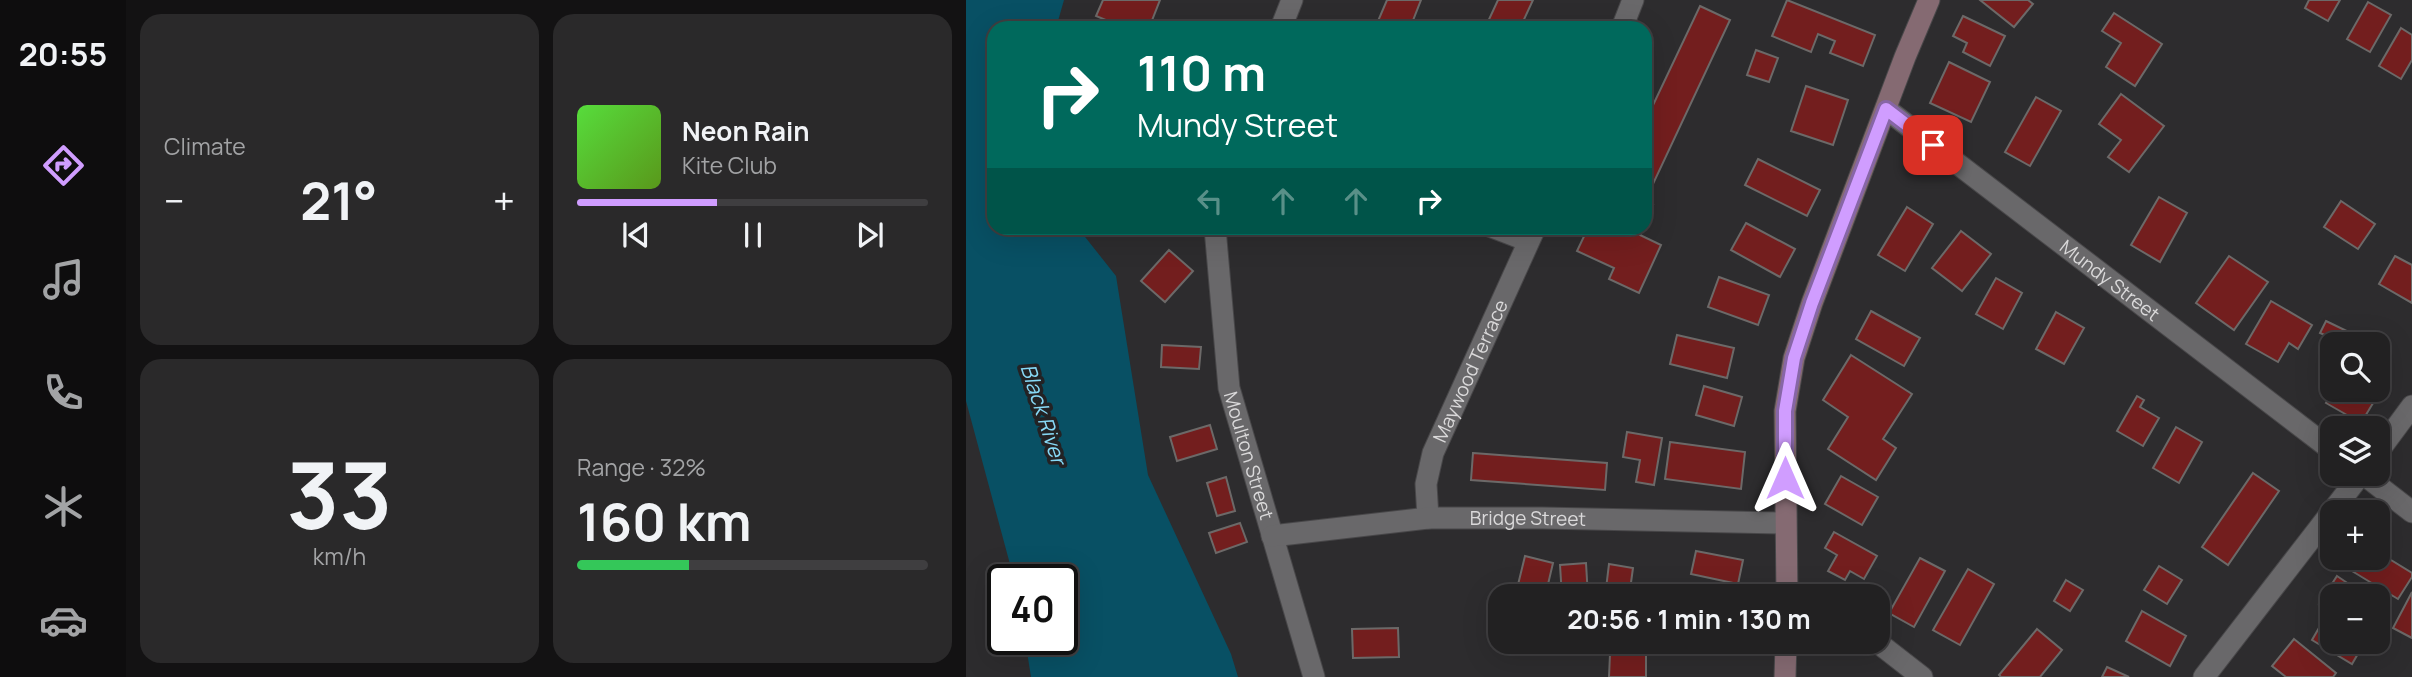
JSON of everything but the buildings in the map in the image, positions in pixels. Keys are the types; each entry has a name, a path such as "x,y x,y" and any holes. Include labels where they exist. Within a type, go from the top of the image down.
{"street":[{"path":"1283,21 1292,0"},
{"path":"1625,21 1633,0"},
{"path":"1787,584 1785,411 1794,358 1812,303 1929,0"},
{"name":"Mundy Street","path":"1886,109 2320,441"},
{"name":"Moulton Street","path":"1216,235 1229,388 1314,677"},
{"name":"Maywood Terrace","path":"1428,518 1426,485 1433,453 1530,236"},
{"path":"2390,436 2412,406"},
{"path":"2204,677 2353,486"},
{"path":"2378,486 2412,512"},
{"name":"Bridge Street","path":"1272,537 1428,518 1785,523"},
{"path":"1890,652 1922,677"},
{"path":"1785,677 1786,654"}],"water":[{"name":"Black River","path":"966,0 1064,0 1058,21 987,21 987,235 1084,235 1116,276 1148,475 1231,654 1238,677 1031,677 1028,655 1078,655 1078,564 1010,564 966,401"}],"route":[{"path":"1785,478 1785,411 1794,358 1812,303 1886,109 1933,145"}]}
